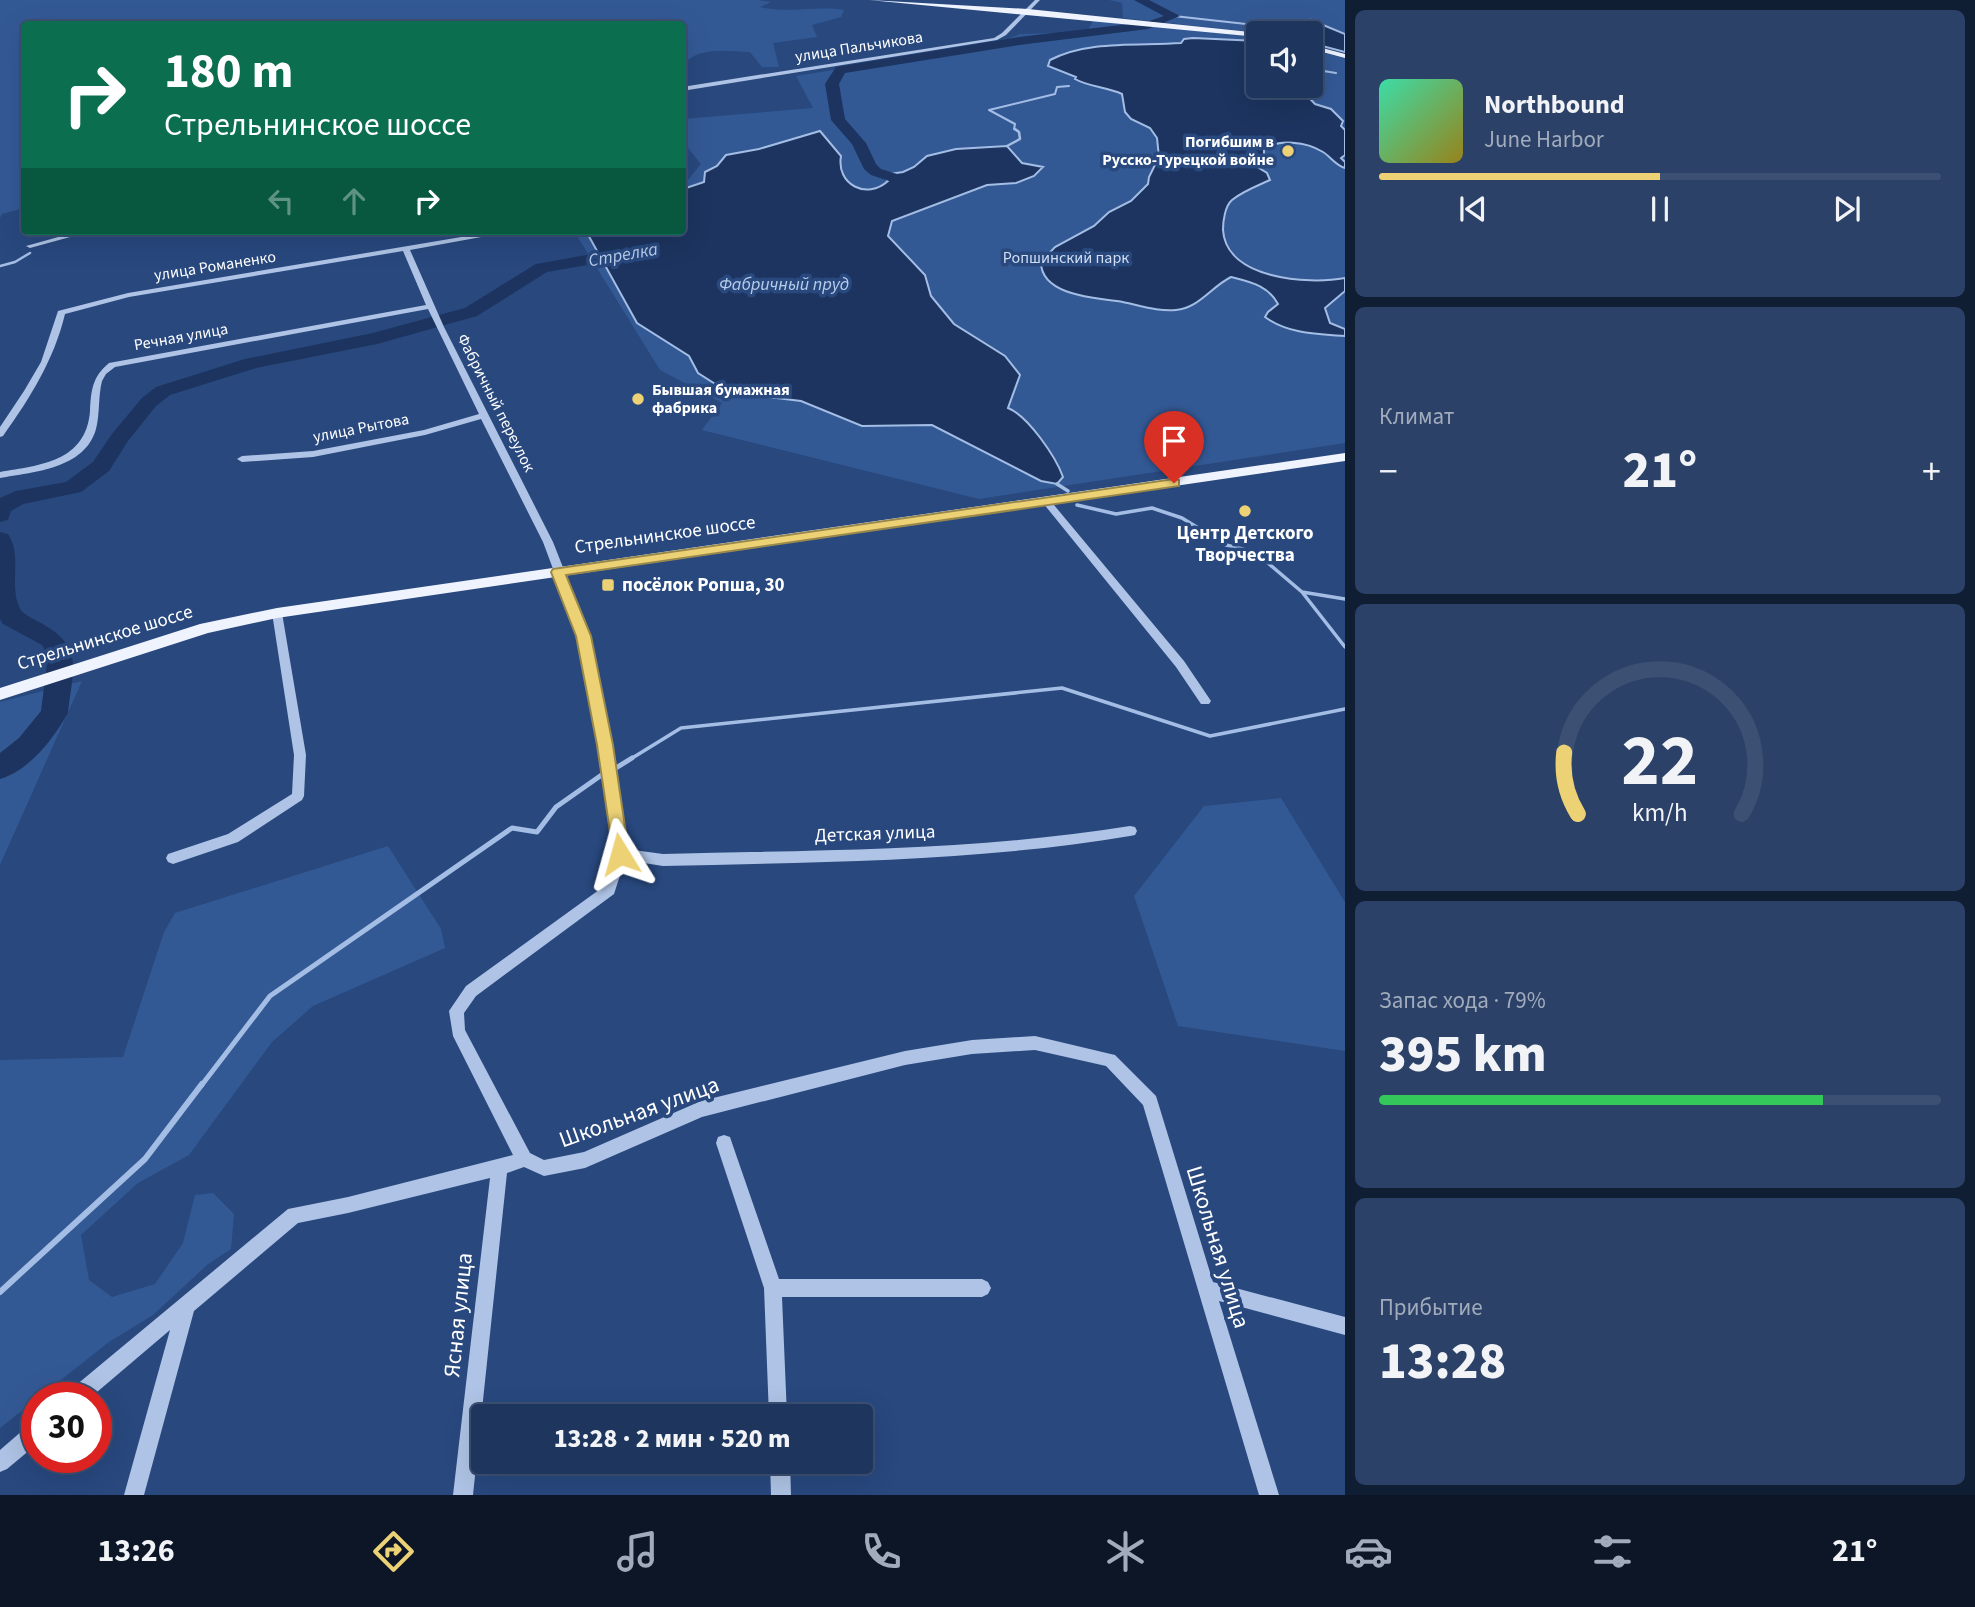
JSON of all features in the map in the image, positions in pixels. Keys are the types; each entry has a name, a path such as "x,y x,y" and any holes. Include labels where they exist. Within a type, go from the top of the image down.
{"main road":[{"path":"873,0 1028,11 1246,34"},
{"path":"1323,50 1345,56"},
{"name":"Стрельнинское шоссе","path":"4,692 206,628 277,613 1345,457"}],"street":[{"name":"улица Пальчикова","path":"686,88 995,39 1038,0"},
{"path":"30,246 73,235"},
{"name":"улица Романенко","path":"0,434 31,390 55,342 61,313 128,295 485,235"},
{"name":"Фабричный переулок","path":"405,248 440,327 548,542 557,572"},
{"name":"Речная улица","path":"0,475 50,465 80,449 87,442 92,427 96,382 112,365 432,309"},
{"name":"улица Рытова","path":"242,459 313,454 425,432 484,415"},
{"path":"1046,501 1180,664 1205,701"},
{"path":"95,1382 294,1215 348,1205 499,1168 524,1159 458,1031 456,1011 471,991 609,890 620,854 605,745 584,636 557,572"},
{"path":"173,858 233,838 298,796 300,755 277,613"},
{"name":"Детская улица","path":"620,854 663,860 977,850 1066,844 1130,831"},
{"name":"Школьная улица","path":"524,1159 544,1168 584,1160 701,1110 905,1058 972,1047 1035,1043 1110,1060 1150,1101 1269,1495"},
{"path":"724,1143 773,1288 778,1404"},
{"name":"Ясная улица","path":"463,1495 499,1168"},
{"path":"773,1288 982,1288"},
{"path":"1207,1289 1345,1326"},
{"path":"134,1495 184,1308"},
{"path":"0,1462 21,1444"},
{"path":"780,1474 781,1495"}],"green space":[{"path":"0,0 757,0 771,2 760,7 770,9 844,10 841,17 812,25 817,37 773,43 779,67 762,67 750,52 705,52 686,62 686,21 21,21 21,209 2,214 0,218"},
{"path":"1109,0 1345,0 1345,34 1323,26 1323,21 1311,20 1246,21 1246,31 1123,18 1122,3"},
{"name":"Ропшинский парк","path":"1094,19 1246,36 1246,98 1323,98 1323,53 1345,58 1345,443 979,499 702,430 722,403 660,370 576,235 686,235 686,181 701,164 686,146 686,119 813,108 796,76 998,43 1020,34 1087,32"},
{"path":"82,681 0,865 0,702"},
{"path":"1281,798 1345,902 1345,1051 1178,1026 1134,896 1204,806"},
{"path":"388,846 441,929 445,948 313,1006 272,1042 189,1155 138,1183 81,1235 89,1280 112,1297 155,1284 183,1243 195,1195 213,1193 234,1214 231,1249 207,1265 153,1315 109,1342 58,1382 21,1382 21,1411 0,1428 0,1060 123,1057 164,932 175,913"}],"water":[{"path":"1323,25 1345,34 1345,52 1323,46"},
{"path":"1184,39 1246,40 1246,98 1309,98 1315,104 1331,109 1343,121 1341,126 1345,130 1345,155 1341,158 1345,162 1345,168 1323,152 1309,146 1285,143 1270,146 1264,150 1264,162 1259,168 1267,173 1270,180 1232,200 1226,210 1223,230 1228,246 1238,259 1253,269 1291,279 1345,278 1345,291 1325,308 1330,323 1345,329 1345,336 1304,332 1274,323 1265,317 1278,304 1269,292 1258,285 1231,277 1191,305 1169,310 1070,293 1050,282 1043,273 1041,262 1055,247 1094,226 1109,212 1131,201 1148,184 1159,157 1157,138 1150,128 1131,119 1125,112 1122,94 1080,82 1076,77 1048,66 1050,60 1080,49 1181,43"},
{"name":"Фабричный пруд","path":"820,131 841,156 843,175 848,182 863,189 880,187 888,181 883,175 903,172 927,156 956,149 1007,146 1022,163 1043,167 1034,176 1016,183 987,185 892,221 888,236 925,275 931,296 954,324 1005,356 1020,375 1008,408 1024,419 1048,448 1063,477 1057,484 1041,481 932,425 862,426 801,401 728,392 698,373 689,356 637,323 588,235 686,235 686,188 704,182 705,172 717,166 726,155 759,149"}],"waterway":[{"name":"Стрелка","path":"901,193 906,189 905,181 876,172 869,166 859,143 838,120 832,84 841,70 1019,41 1148,25 1174,16 1140,0"},
{"path":"1174,16 1246,24"},
{"path":"1323,71 1336,73"},
{"path":"1017,130 1014,129 1015,124 989,110 1055,94 1057,87 1069,86"},
{"path":"1007,146 1020,139 1017,130"},
{"name":"Стрелка","path":"0,515 0,508 16,498 73,487 101,466 119,438 149,402 163,391 252,363 377,338 423,323 471,312 542,268 638,251"},
{"path":"0,266 15,262 30,253"},
{"path":"1057,484 1068,491"},
{"path":"1077,505 1116,514 1152,508 1182,518 1226,545 1255,552 1302,592"},
{"name":"Стрелка","path":"0,539 4,559 4,601 12,618 51,639 61,656 54,713 29,746 0,768"},
{"path":"1302,592 1345,599"},
{"path":"1302,592 1345,647"},
{"path":"629,760 681,728 1062,688 1210,736 1345,709"},
{"path":"616,768 632,758"},
{"path":"201,1086 270,996 512,828 537,832 556,807 603,774"},
{"path":"0,1292 145,1159 202,1084"}],"place":[{"name":"Погибшим в Русско-Турецкой войне","path":"1288,151"},
{"name":"Бывшая бумажная фабрика","path":"638,399"},
{"name":"Центр Детского Творчества","path":"1245,511"},
{"name":"посёлок Ропша, 30","path":"608,585"}],"route":[{"path":"620,854 605,745 584,636 557,572 1174,483"}]}
